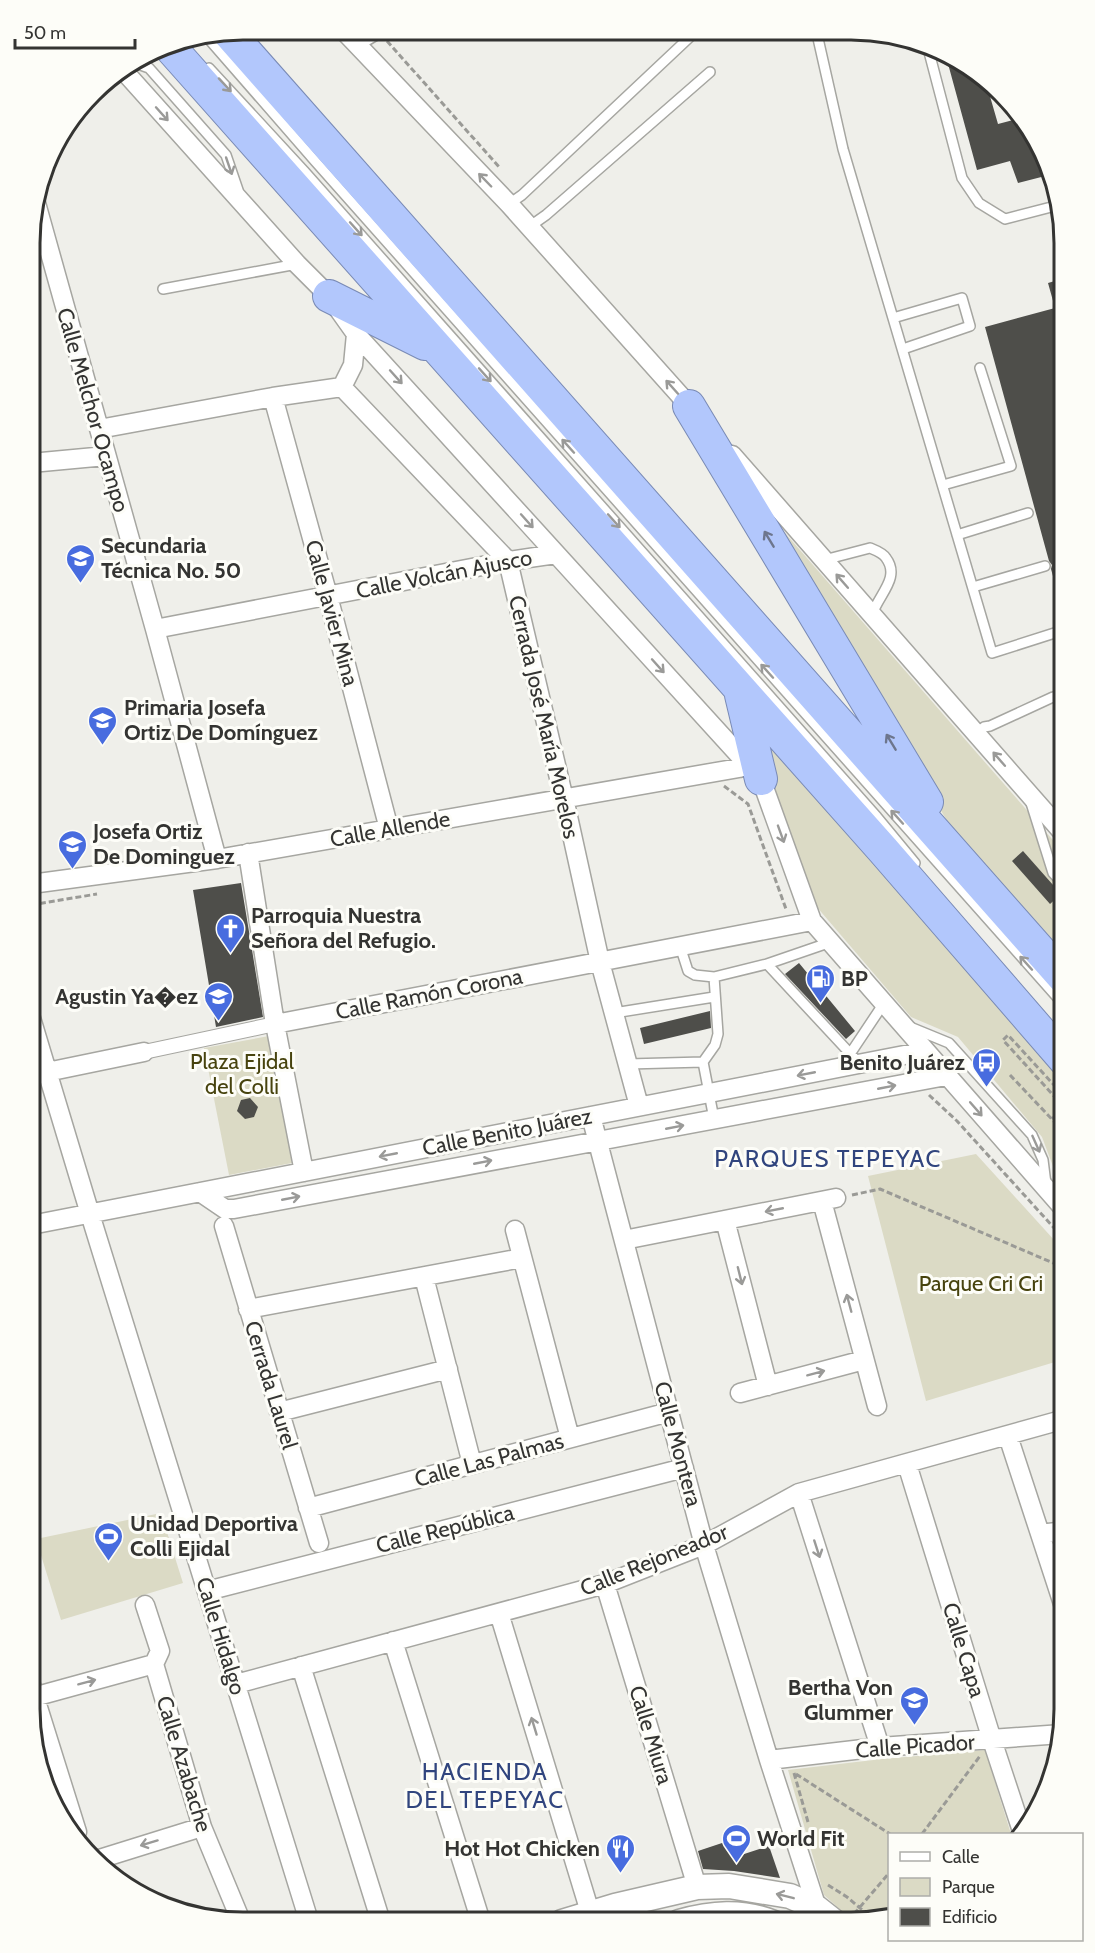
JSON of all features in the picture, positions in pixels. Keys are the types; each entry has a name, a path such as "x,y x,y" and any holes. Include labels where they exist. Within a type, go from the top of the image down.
{"highway":[{"path":"236,41 1054,967"},
{"path":"175,52 883,850 1054,1046"},
{"path":"329,296 439,351"},
{"path":"689,406 920,791 978,881"},
{"path":"741,691 754,772"}],"street":[{"path":"352,40 509,204 1054,823"},
{"path":"129,77 297,264 329,296 356,334 754,772 812,921 1054,1198"},
{"name":"Calle Melchor Ocampo","path":"40,250 99,429 217,859"},
{"path":"342,387 353,365 356,334"},
{"path":"99,429 273,397 342,387"},
{"path":"342,387 508,561"},
{"name":"Calle Javier Mina","path":"273,397 389,829"},
{"path":"40,462 106,456"},
{"name":"Calle Volcán Ajusco","path":"155,629 508,561 556,554"},
{"name":"Cerrada José María Morelos","path":"508,561 600,962 639,1106"},
{"name":"Calle Allende","path":"40,883 248,854 739,768 754,772"},
{"path":"248,854 275,1024 304,1172"},
{"name":"Calle Ramón Corona","path":"47,1072 275,1024 812,921"},
{"name":"Calle Hidalgo","path":"40,1048 306,1912"},
{"name":"Calle Benito Juárez","path":"40,1223 710,1093 854,1059 925,1051"},
{"name":"Calle Benito Juárez","path":"200,1192 225,1209 234,1209 946,1076"},
{"name":"Calle Montera","path":"591,1116 705,1545 816,1908"},
{"path":"624,1240 829,1199 864,1360 877,1406"},
{"path":"725,1220 768,1386"},
{"name":"Cerrada Laurel","path":"224,1226 319,1543"},
{"path":"515,1230 570,1438"},
{"path":"248,1309 522,1258"},
{"path":"424,1277 472,1464"},
{"path":"740,1393 864,1360"},
{"path":"279,1412 448,1369"},
{"name":"Calle Las Palmas","path":"308,1508 669,1412"},
{"name":"Calle Rejoneador","path":"236,1684 605,1584 705,1545 799,1493 1054,1422"},
{"path":"1008,1436 1054,1575"},
{"name":"Calle Capa","path":"907,1464 1019,1823"},
{"name":"Calle República","path":"207,1591 684,1468"},
{"path":"799,1493 880,1747"},
{"path":"1041,1533 1054,1532"},
{"name":"Calle Miura","path":"605,1584 697,1887"},
{"name":"Calle Azabache","path":"145,1605 160,1651 154,1664 201,1827 237,1912"},
{"path":"499,1613 590,1912"},
{"path":"393,1641 478,1912"},
{"path":"40,1690 154,1664"},
{"path":"302,1666 378,1912"},
{"path":"41,1719 72,1818"},
{"name":"Calle Picador","path":"769,1760 880,1747 1053,1735"},
{"path":"105,1857 201,1827"},
{"path":"624,1912 697,1887 729,1886 790,1896 826,1912"}],"lane":[{"path":"358,46 368,40"},
{"path":"509,204 522,195 687,40"},
{"path":"818,40 843,149 992,653 1054,633"},
{"path":"212,43 1054,994"},
{"path":"930,56 962,178 979,203 1005,219 1051,207"},
{"path":"201,59 305,172 877,817 921,871"},
{"path":"145,66 149,68 226,155 243,204"},
{"path":"529,227 710,72"},
{"path":"163,289 297,264"},
{"path":"893,318 962,298 970,326 903,349"},
{"path":"943,485 1011,466 980,368"},
{"path":"957,535 1028,513"},
{"path":"824,560 870,548 886,557 892,573 890,583 875,603 872,615"},
{"path":"973,587 1045,566"},
{"path":"976,734 984,727 1054,697"},
{"path":"1028,793 1054,874"},
{"path":"680,946 688,971 695,975 714,977 767,964 831,942"},
{"path":"767,964 854,1059 884,1003"},
{"path":"714,977 718,1034 715,1045 703,1062 714,1119"},
{"path":"614,1013 714,997"},
{"path":"902,1024 949,1043 1032,1135 1043,1160 1047,1190"},
{"path":"628,1064 703,1062"}],"path":[{"path":"724,786 748,804 780,895 794,924"},
{"path":"40,903 100,893"},
{"path":"1054,1085 1008,1035 1003,1040 1054,1096"},
{"path":"1010,1075 1052,1119"},
{"path":"926,1092 957,1121 1054,1228"},
{"path":"829,1199 880,1189 1054,1263"},
{"path":"969,1756 981,1755"},
{"path":"981,1755 984,1767"},
{"path":"923,1833 981,1755"},
{"path":"794,1772 805,1771"},
{"path":"794,1772 811,1829"},
{"path":"794,1772 888,1833"},
{"path":"853,1912 888,1874"},
{"path":"824,1875 828,1886 848,1897 865,1912"}],"green space":[{"path":"745,487 1054,841 1054,951 963,847"},
{"path":"766,740 1054,1070 1054,1169 1042,1137 958,1037 911,1017 816,906 777,799"},
{"name":"Plaza Ejidal del Colli","path":"269,1036 292,1163 229,1175 204,1048"},
{"name":"Parque Cri Cri","path":"976,1154 1054,1240 1054,1362 926,1401 868,1176"},
{"name":"Unidad Deportiva Colli Ejidal","path":"161,1513 183,1583 61,1620 40,1552 40,1538"},
{"path":"985,1750 1011,1833 888,1833 888,1909 843,1912 824,1895 788,1770"}],"building":[{"path":"949,66 990,96 998,124 1012,120 1034,154 1043,176 1018,183 1010,161 977,170"},
{"path":"1054,281 1054,304 1048,283"},
{"path":"1054,308 1054,580 1052,565 1049,561 985,327"},
{"path":"1023,851 1054,886 1054,900 1050,904 1012,861"},
{"name":"Parroquia Nuestra Señora del Refugio.","path":"241,883 263,1017 216,1027 193,890"},
{"name":"BP","path":"799,963 855,1031 846,1039 785,974"},
{"path":"710,1011 711,1028 644,1044 640,1028"},
{"path":"250,1098 258,1107 254,1117 245,1119 237,1111 241,1100"},
{"path":"728,1841 735,1857 769,1846 780,1878 703,1869 698,1851"}],"place":[{"name":"Secundaria Técnica No. 50","path":"80,584"},
{"name":"Primaria Josefa Ortiz De Domínguez","path":"103,746"},
{"name":"Josefa Ortiz De Dominguez","path":"72,870"},
{"name":"Parroquia Nuestra Señora del Refugio.","path":"230,954"},
{"name":"BP","path":"820,1004"},
{"name":"Agustin Ya�ez","path":"219,1022"},
{"name":"Benito Juárez","path":"986,1088"},
{"name":"Unidad Deportiva Colli Ejidal","path":"109,1562"},
{"name":"Bertha Von Glummer","path":"914,1726"},
{"name":"World Fit","path":"736,1864"},
{"name":"Hot Hot Chicken","path":"621,1874"}],"district":[{"name":"PARQUES TEPEYAC","path":"828,1158"},
{"name":"HACIENDA DEL TEPEYAC","path":"485,1785"}]}
